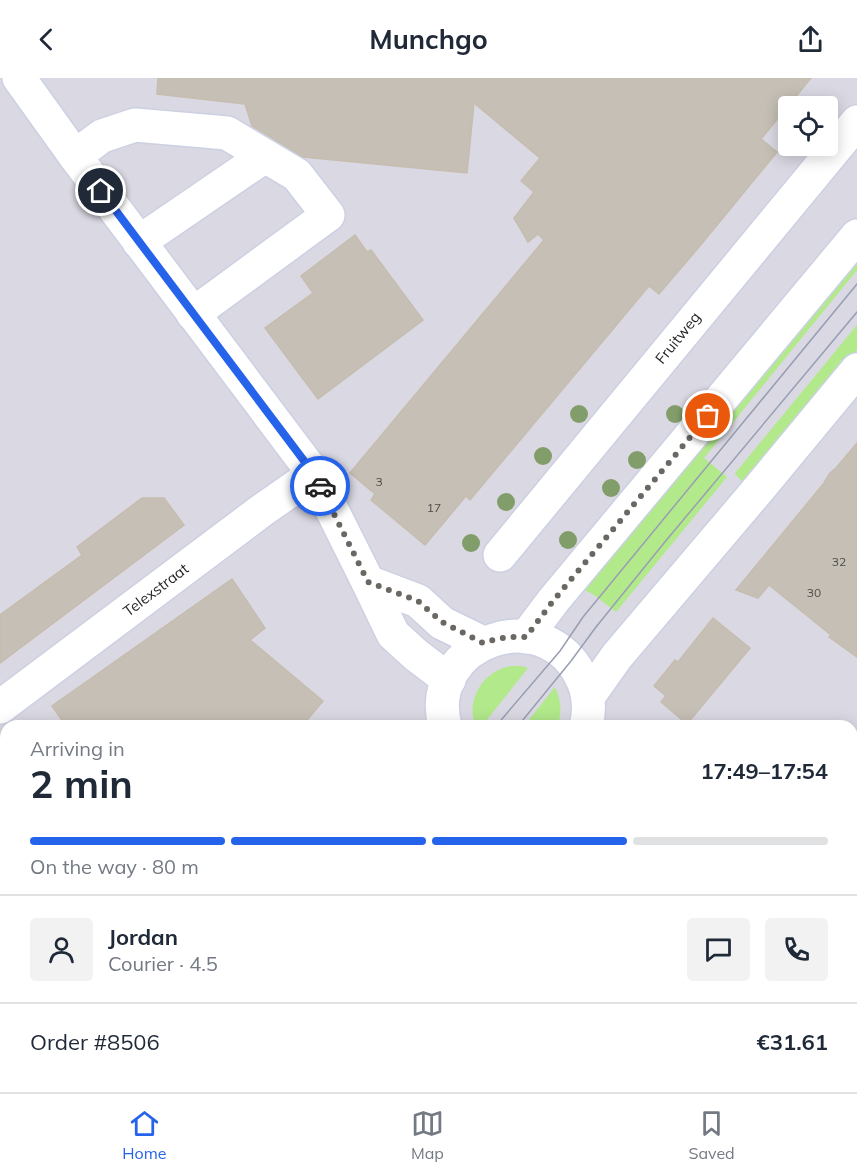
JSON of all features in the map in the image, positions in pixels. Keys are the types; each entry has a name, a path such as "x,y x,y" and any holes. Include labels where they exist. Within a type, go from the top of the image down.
{"street":[{"path":"18,78 314,474 393,634 449,680"},
{"name":"Fruitweg","path":"500,555 857,122"},
{"path":"75,156 102,136 135,125 227,133 297,176 328,215 193,314"},
{"path":"139,242 265,156"},
{"path":"526,637 553,601 857,236"},
{"path":"589,718 617,656 857,370"},
{"name":"Telexstraat","path":"0,707 261,511 314,474"},
{"path":"368,582 418,601 442,622 483,643"},
{"path":"444,720 444,693 455,669 463,659 483,643 512,636 526,637 550,644 571,661 579,672 589,718"}],"shaded area":[{"path":"0,78 857,78 857,720 0,720"}],"green space":[{"path":"857,258 857,270 704,458 727,477 616,612 579,587"},
{"path":"857,325 857,350 747,484 624,622 742,481 735,474 736,472"},
{"path":"508,667 528,668 487,720 474,720 474,699 478,690 489,676"},
{"path":"555,687 559,697 559,720 529,720"}],"building":[{"path":"158,78 811,78 796,96 778,96 778,118 761,139 777,152 699,247 659,294 649,286 470,500 466,496 425,545 371,500 375,494 350,473 544,240 538,234 528,242 514,218 534,192 521,181 540,158 474,103 467,173 303,157 252,126 245,104 157,94"},
{"path":"355,235 367,252 371,250 423,320 318,399 265,328 313,293 301,276"},
{"path":"857,443 857,657 829,637 831,635 769,585 758,598 736,590"},
{"path":"142,498 164,498 184,525 0,663 0,615 82,555 77,547"},
{"path":"232,579 265,628 250,640 323,701 307,720 62,720 52,706"},
{"path":"713,618 750,648 690,720 682,720 661,702 666,696 654,686 675,660 678,662"}],"tram line":[{"path":"501,720 560,651 583,617 857,284"},
{"path":"523,720 664,543 857,312"}],"way so far":[{"path":"320,486 368,582 418,601 442,622 483,643 497,638 526,637 553,601 708,416"}],"route":[{"path":"101,191 314,474 320,486"}]}
